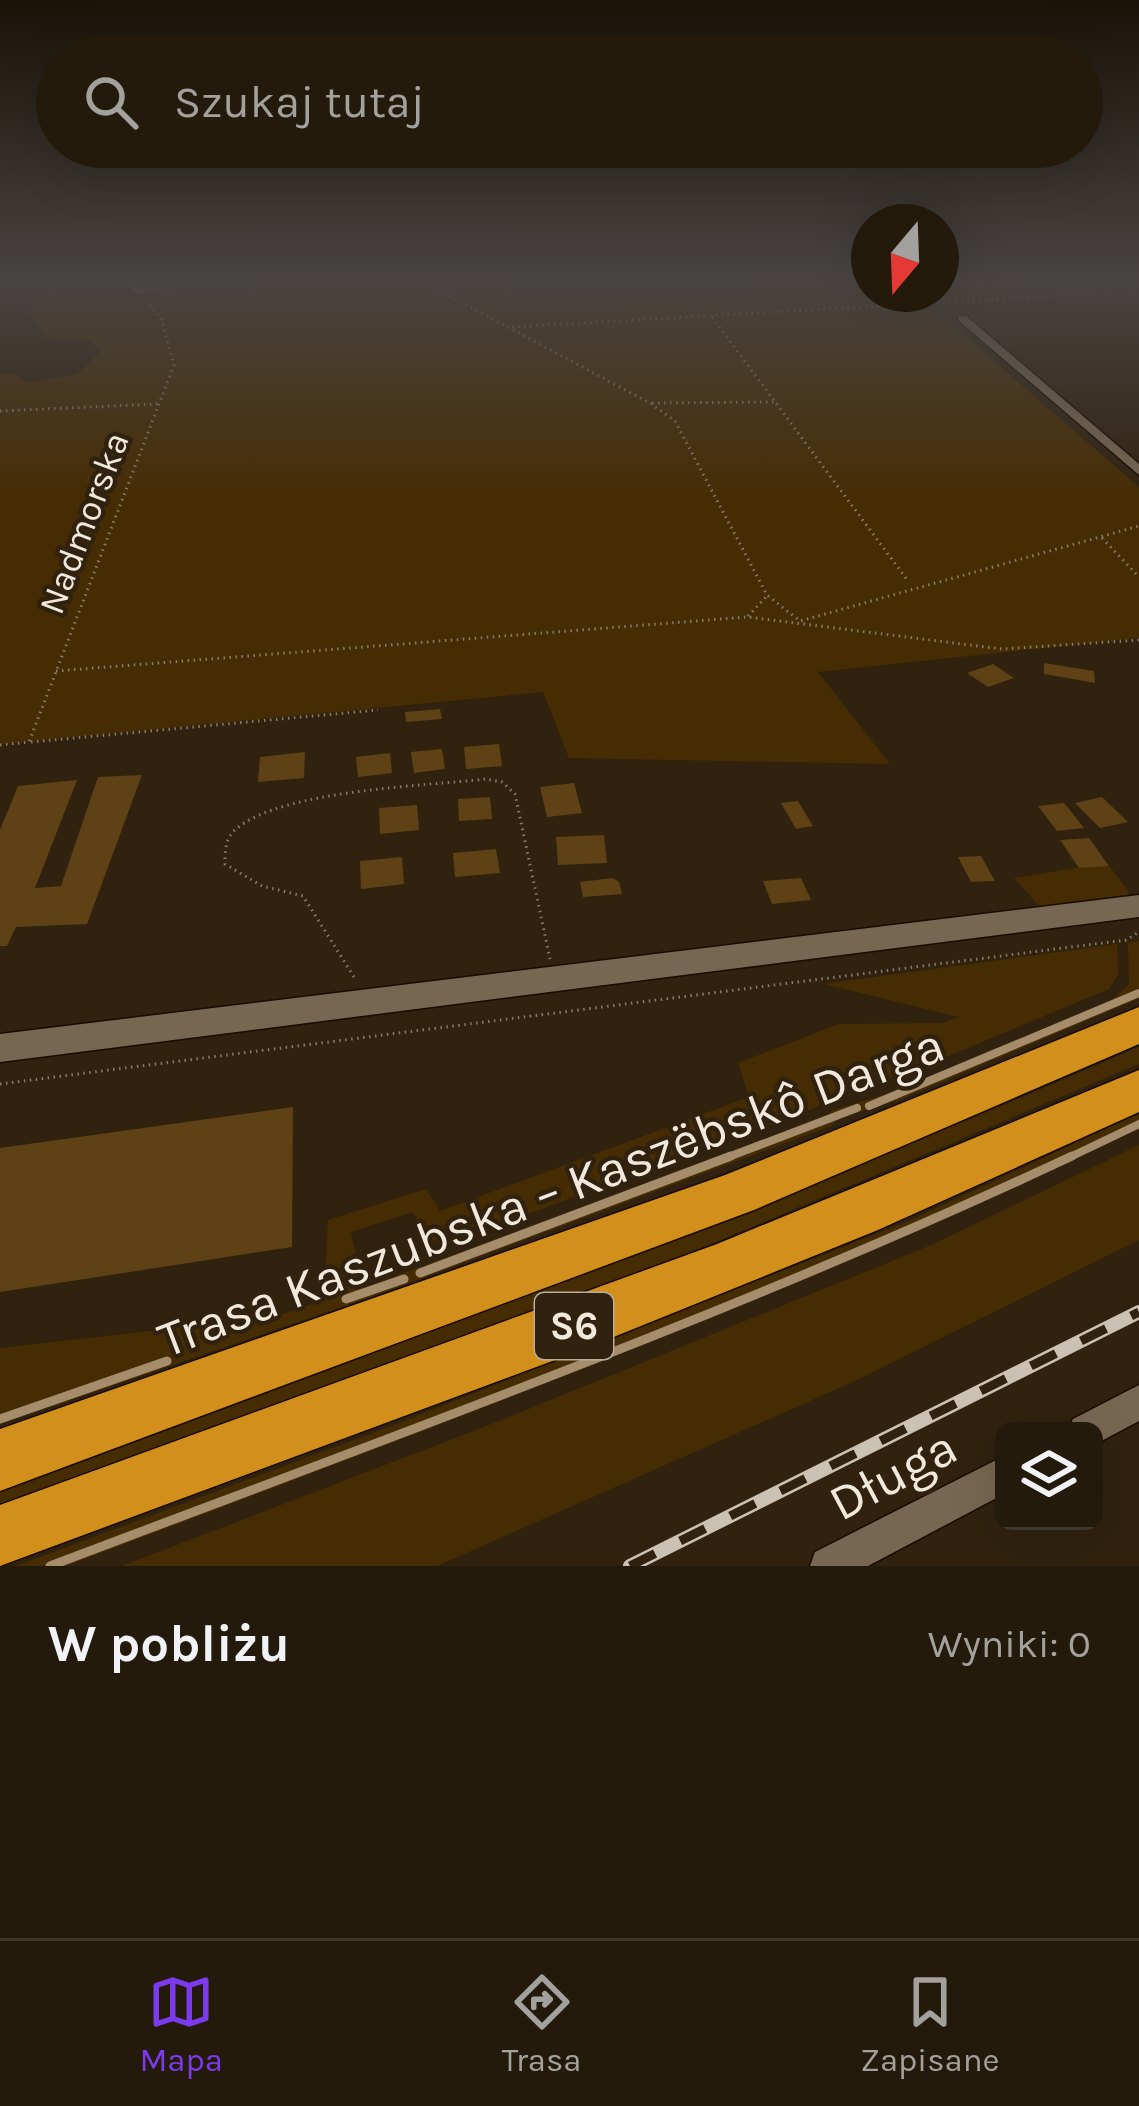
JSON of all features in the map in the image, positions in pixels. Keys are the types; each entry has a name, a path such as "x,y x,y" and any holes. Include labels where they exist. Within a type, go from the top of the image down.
{"highway":[{"name":"Trasa Kaszubska – Kaszëbskô Darga","path":"0,1460 736,1194 1139,1025"},
{"name":"S6","path":"0,1538 620,1309 900,1195 1139,1090"}],"street":[{"path":"1005,355 1139,471"},
{"path":"0,1048 1139,906"},
{"path":"1102,1422 1139,1402"},
{"name":"Długa","path":"829,1566 995,1479"}],"path":[{"name":"Nadmorska","path":"29,742 174,365 171,355"},
{"path":"559,355 675,421 767,595 800,621"},
{"path":"741,355 908,581"},
{"path":"650,403 776,402"},
{"path":"0,411 159,404"},
{"path":"800,621 1139,526"},
{"path":"1101,537 1139,577"},
{"path":"747,617 767,595"},
{"path":"56,671 747,617 1002,650 1139,640"},
{"path":"0,745 378,710"},
{"path":"365,1001 344,955 303,896 262,886 225,864 227,840 237,827 263,813 351,795 486,779 502,782 515,794 555,978"},
{"path":"0,1084 1122,940 1139,932"}],"shaded area":[{"path":"98,355 987,355 1139,487 1139,638 818,672 890,764 569,758 543,692 0,744 0,374 12,373 29,383 77,374"},
{"path":"1107,863 1128,897 1040,907 1014,878"},
{"path":"1139,941 1139,998 1126,1004 899,1100 839,1118 831,1126 377,1295 0,1424 0,1348 203,1325 206,1340 324,1300 328,1220 426,1189 440,1211 749,1097 738,1063 839,1024 943,1023 958,1017 824,984 1117,944 1118,975 1109,989 910,1072 825,1099 817,1107 450,1243 425,1239 413,1212 351,1232 363,1288 825,1118 833,1110 890,1093 1110,1002 1129,984 1128,943"},
{"path":"1139,1047 1139,1064 666,1263 0,1508 0,1486 716,1221"},
{"path":"1139,1113 1139,1128 742,1304 66,1566 16,1566 389,1427 911,1220"},
{"path":"1139,1145 1139,1240 853,1382 437,1566 122,1566 489,1425 929,1246"}],"building":[{"path":"1044,663 1094,671 1095,683 1044,674"},
{"path":"993,664 1014,678 988,687 967,673"},
{"path":"440,709 442,719 406,722 405,712"},
{"path":"499,744 502,766 466,769 464,747"},
{"path":"442,749 445,769 414,773 411,752"},
{"path":"305,752 304,778 258,782 260,757"},
{"path":"390,753 392,773 358,777 356,757"},
{"path":"142,775 87,924 16,927 7,946 0,946 0,830 18,786 77,780 35,888 61,886 98,777"},
{"path":"574,783 582,813 547,817 540,787"},
{"path":"490,797 492,819 459,821 458,799"},
{"path":"1102,797 1128,822 1100,828 1075,803"},
{"path":"798,801 813,826 796,829 781,803"},
{"path":"1064,803 1084,828 1057,831 1038,806"},
{"path":"417,805 419,830 380,834 379,808"},
{"path":"604,835 607,863 558,865 556,837"},
{"path":"1089,838 1109,866 1079,868 1060,840"},
{"path":"496,849 500,873 455,877 453,853"},
{"path":"981,856 995,881 971,882 958,857"},
{"path":"402,857 404,884 361,889 360,861"},
{"path":"613,878 622,894 583,897 580,882"},
{"path":"801,878 811,900 772,904 763,881"},
{"path":"293,1107 292,1247 0,1292 0,1148"}],"waterway":[{"path":"869,1106 1139,993"},
{"path":"723,1159 857,1108"},
{"path":"1066,1159 1139,1124"},
{"path":"420,1273 731,1156"},
{"path":"50,1566 693,1320 1072,1156"},
{"path":"346,1299 404,1279"},
{"path":"0,1419 167,1361"}],"railway":[{"path":"630,1566 1139,1312"}]}
